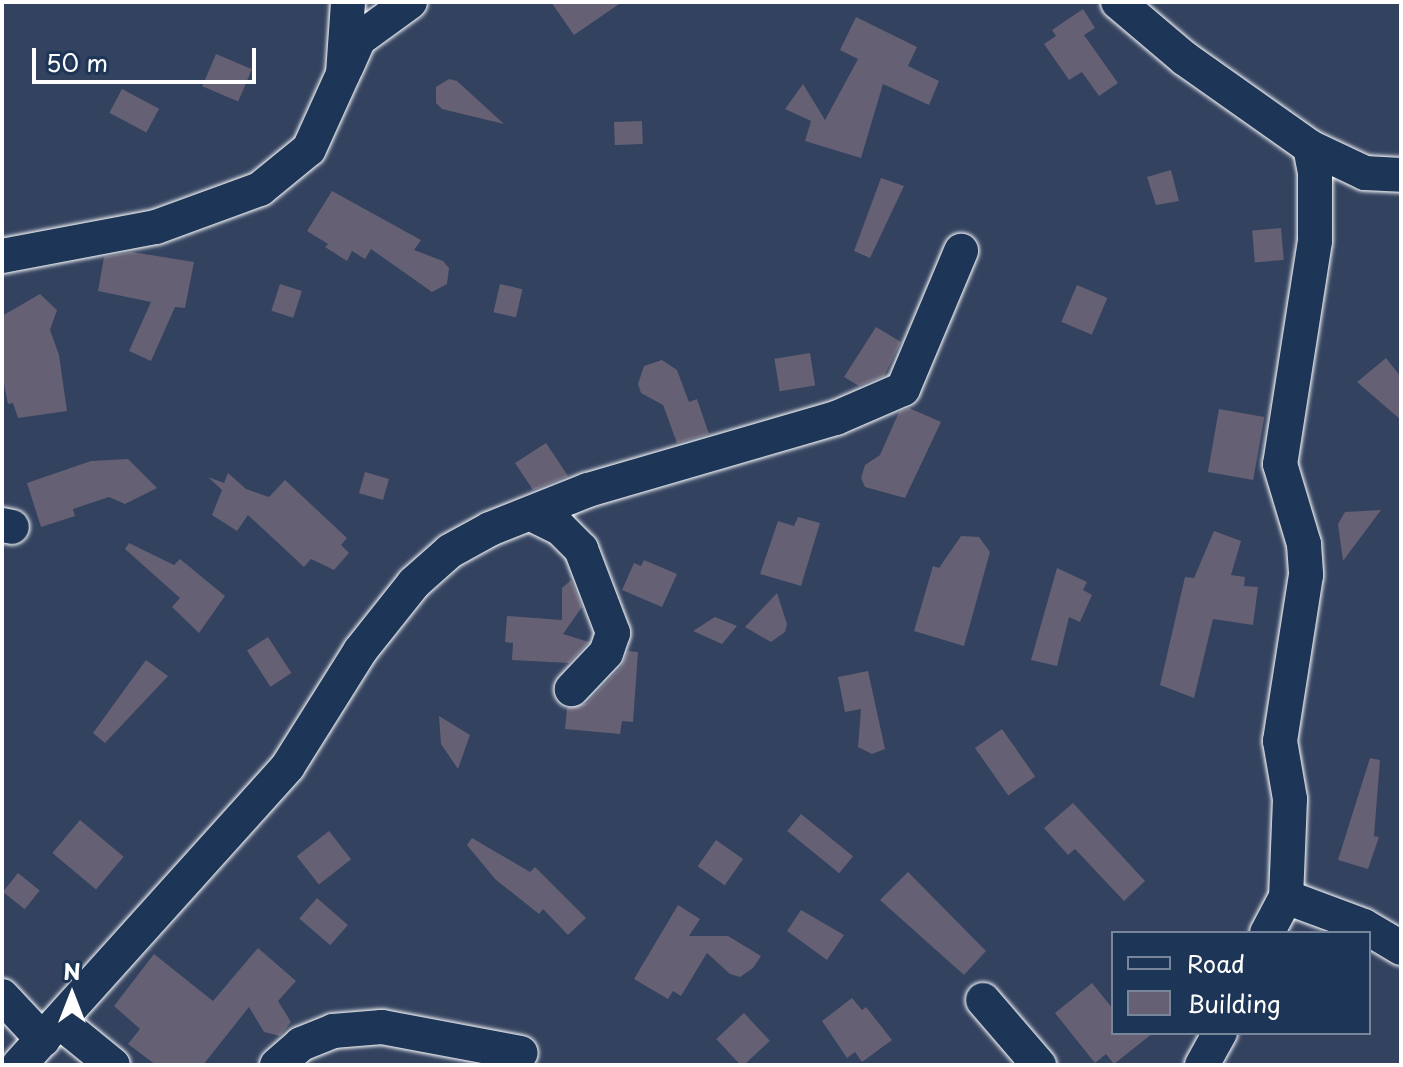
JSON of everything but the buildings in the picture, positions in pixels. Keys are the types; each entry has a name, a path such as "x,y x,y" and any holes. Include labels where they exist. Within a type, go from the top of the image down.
{"street":[{"path":"343,74 348,2"},
{"path":"2,256 156,227 260,189 309,149 359,39 410,2"},
{"path":"1118,2 1184,58 1310,147 1365,173 1401,175"},
{"path":"1268,931 1286,897 1290,799 1280,741 1306,575 1304,544 1280,464 1316,228 1310,147"},
{"path":"19,1065 288,766 360,651 414,583 450,551 490,529 533,515 588,490 836,418 903,389 961,251"},
{"path":"533,515 560,528 581,549 613,633 606,653 572,689"},
{"path":"1286,897 1364,926 1401,948"},
{"path":"2,996 51,1031 113,1065"},
{"path":"983,1000 1039,1065"},
{"path":"277,1065 301,1044 333,1031 382,1027 521,1053"},
{"path":"1202,1065 1219,1035"}]}
